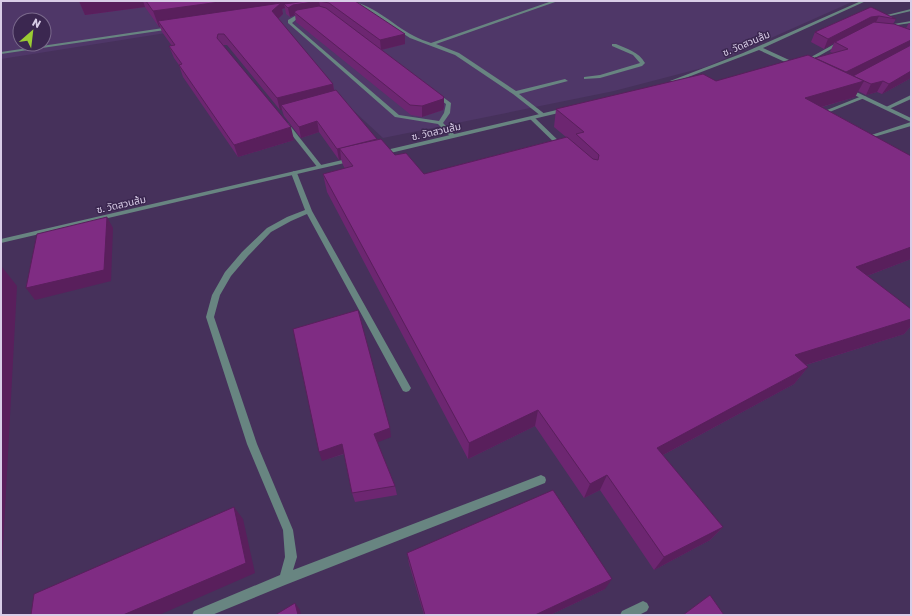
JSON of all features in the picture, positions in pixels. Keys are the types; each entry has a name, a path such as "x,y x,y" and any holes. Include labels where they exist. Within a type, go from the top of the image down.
{"street":[{"path":"340,2 347,1 368,9 412,37 456,54 515,93 543,116"},
{"path":"432,44 556,1"},
{"name":"ซ. วัดสวนส้ม","path":"663,84 686,78 759,48 864,1"},
{"path":"897,28 877,18 911,10"},
{"path":"440,123 447,113 449,104 329,15 321,13 307,15 297,17 290,21 290,23 397,116 404,119 426,120 440,123 453,136"},
{"path":"890,25 911,22"},
{"path":"1,53 175,27"},
{"path":"798,66 847,40"},
{"path":"586,78 607,74 643,63 642,59 614,45"},
{"path":"759,48 805,69"},
{"path":"515,93 565,81"},
{"path":"840,86 911,120"},
{"path":"811,117 864,97"},
{"path":"887,108 911,97"},
{"name":"ซ. วัดสวนส้ม","path":"373,155 573,108"},
{"path":"532,118 564,149"},
{"path":"283,120 320,167"},
{"path":"865,138 911,124"},
{"name":"ซ. วัดสวนส้ม","path":"1,241 358,158"},
{"path":"294,173 309,211 406,388"},
{"path":"285,579 291,557 288,530 252,444 210,317 216,295 228,274 245,254 269,230 288,219 309,211"},
{"path":"198,615 285,579 542,480"},
{"path":"626,615 644,607"}],"shaded area":[{"path":"1,1 854,1 706,67 614,91 383,138 255,19 52,51 52,12 12,12 12,52 45,52 1,59"}],"building":[{"path":"146,1 227,1 153,11"},
{"path":"319,1 293,5 288,8 284,4"},
{"path":"319,1 355,1 405,34 380,40 329,3"},
{"path":"281,3 272,11 333,84 277,98 224,34 218,34 217,38 291,127 234,145 179,65 182,64 169,46 175,45 158,21"},
{"path":"319,6 326,8 444,97 443,99 422,106 410,105 294,12 297,10"},
{"path":"871,7 896,19 879,16 871,17 828,39 815,32"},
{"path":"874,22 894,24 911,30 911,40 846,72 815,58 848,49 835,42"},
{"path":"911,45 911,71 889,84 883,81 871,84 853,76"},
{"path":"808,55 864,81 805,98 911,156 911,247 856,267 911,309 911,319 795,355 808,367 657,448 723,527 664,557 607,475 590,484 538,410 469,443 323,174 353,166 339,148 381,139 395,155 406,153 424,174 567,137 593,159 598,160 599,155 576,134 584,132 556,109 703,74 716,81"},
{"path":"336,90 377,139 337,149 317,121 299,127 281,105"},
{"path":"107,217 104,270 26,288 37,234"},
{"path":"358,310 390,428 374,434 395,486 352,493 342,444 319,452 293,329"},
{"path":"553,490 612,579 535,615 425,615 407,553"},
{"path":"234,507 246,563 123,615 31,615 34,594"},
{"path":"710,595 724,615 683,615"},
{"path":"295,603 298,615 275,615"}]}
